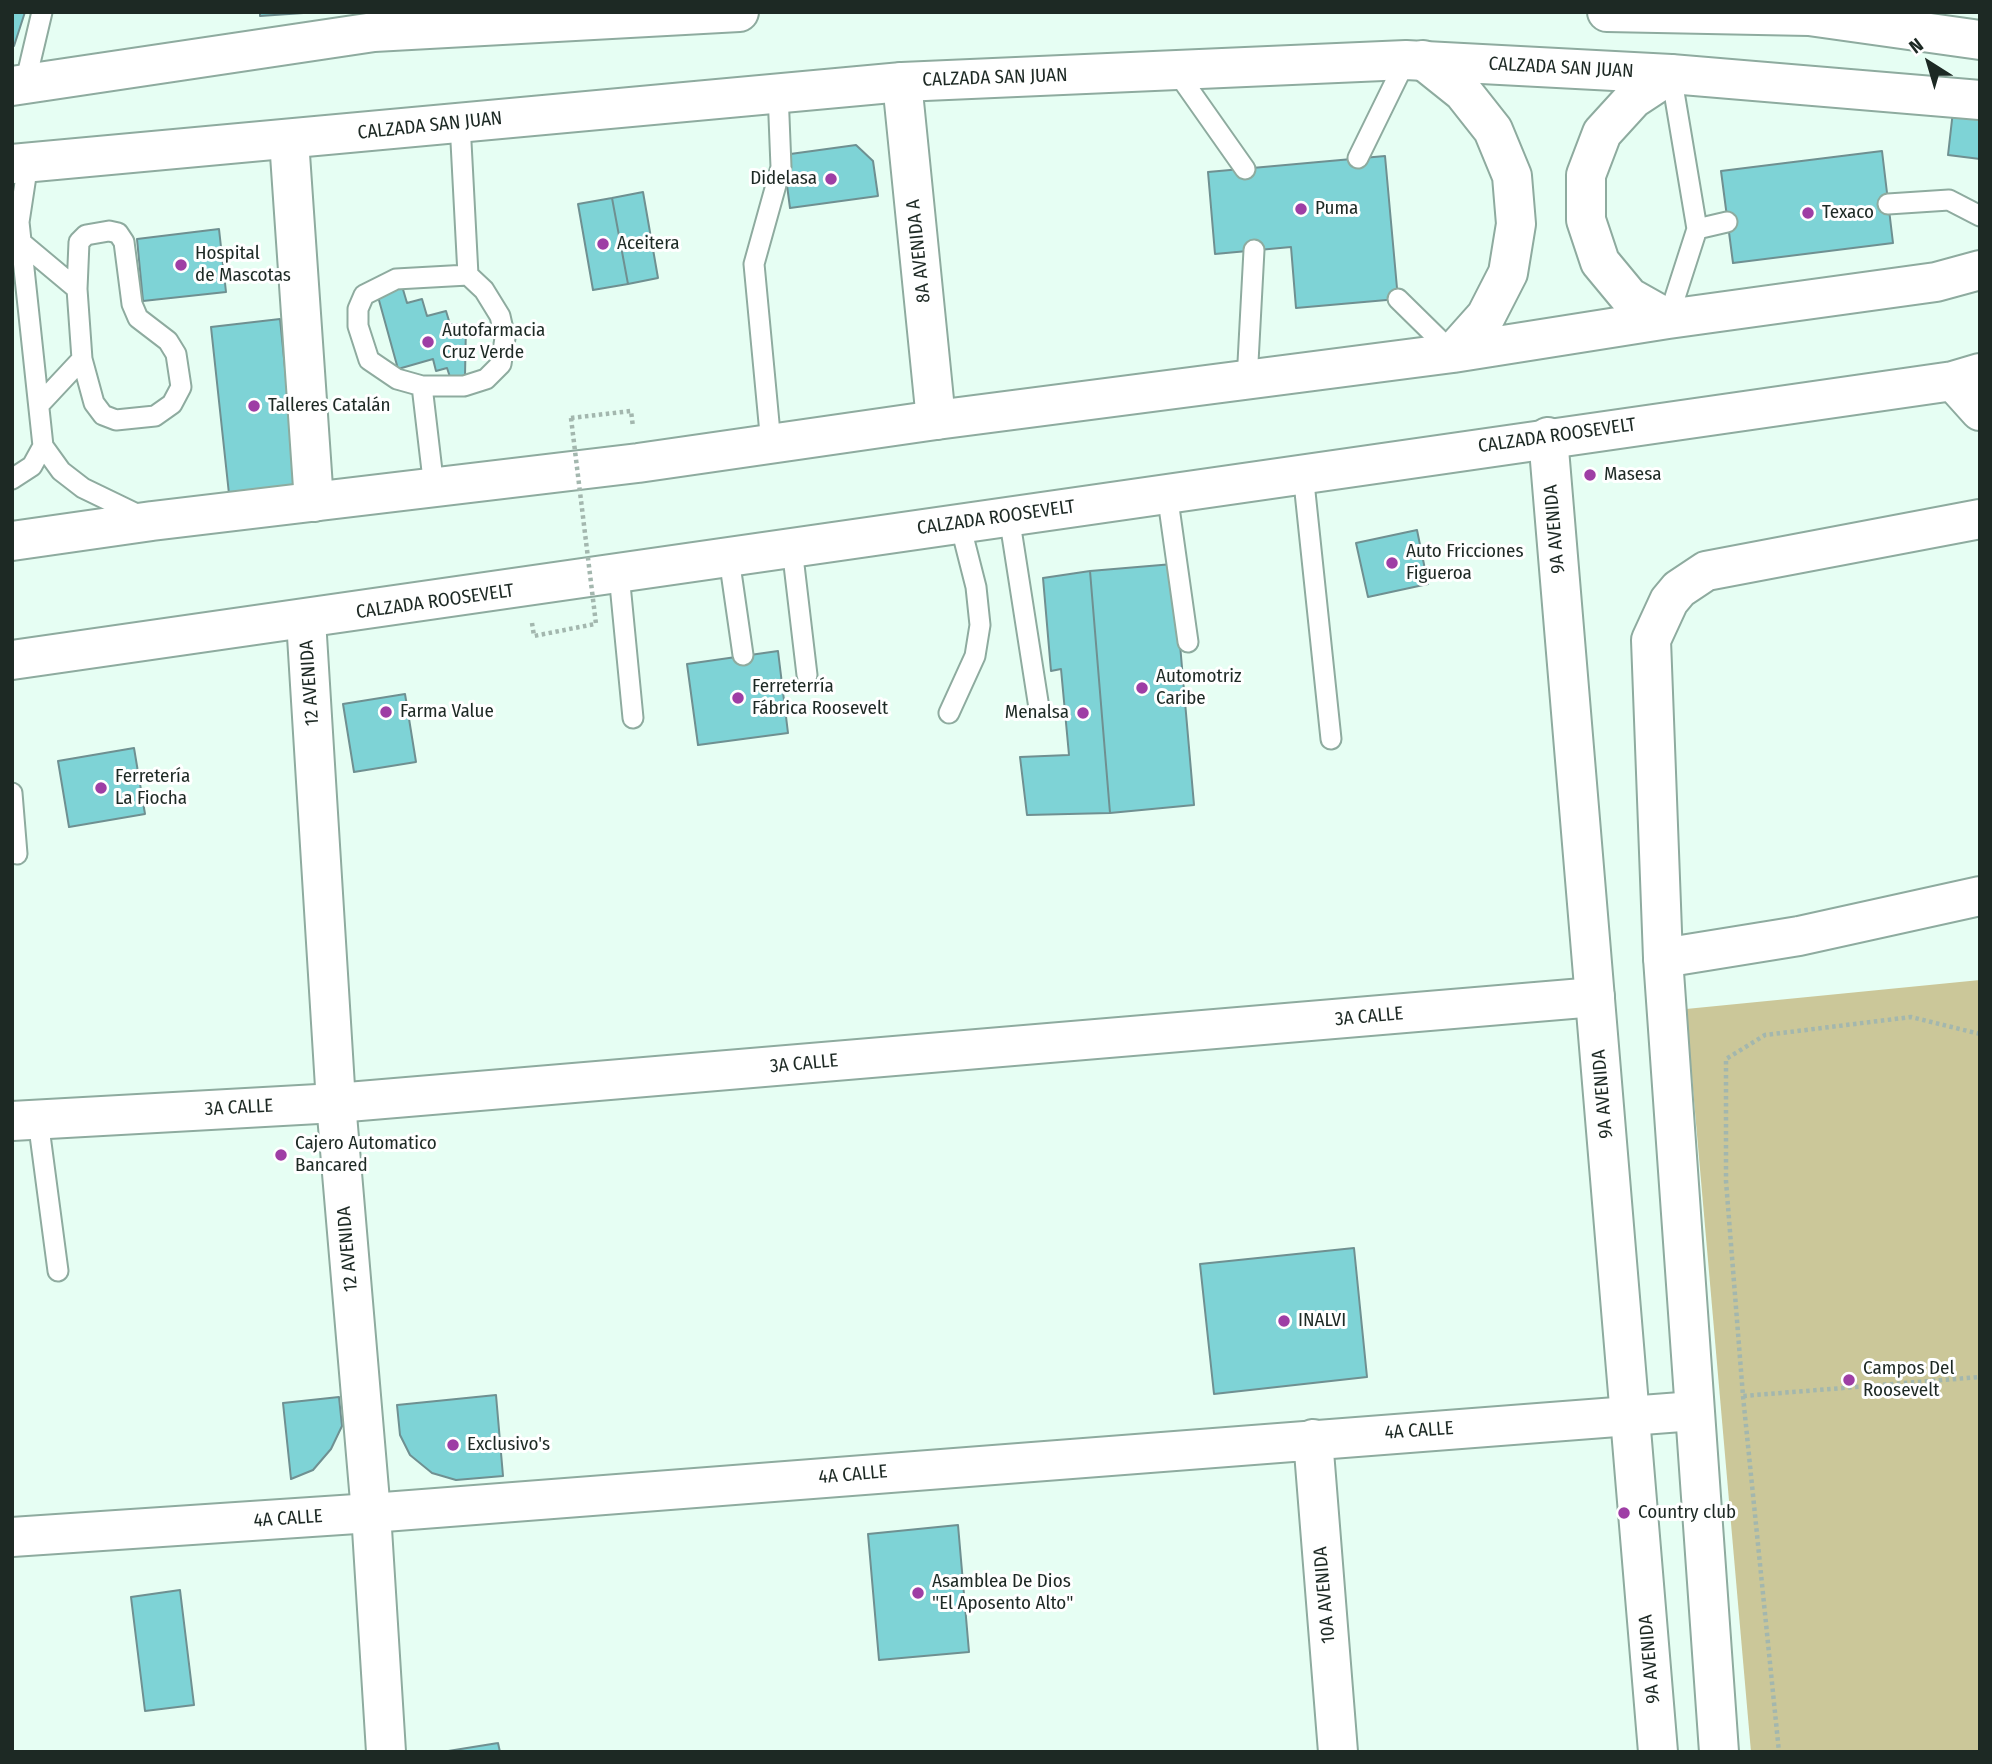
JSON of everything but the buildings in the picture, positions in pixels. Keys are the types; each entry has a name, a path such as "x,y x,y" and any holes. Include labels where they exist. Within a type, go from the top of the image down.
{"main road":[{"path":"19,85 373,22 739,12"},
{"path":"1608,12 1809,16 1980,26"},
{"path":"1809,16 1980,40"},
{"path":"1415,60 1463,92 1493,130 1512,176 1516,224 1508,272 1486,316 1453,353"},
{"name":"CALZADA SAN JUAN","path":"20,164 902,82 1415,60 1671,74 1980,100"},
{"path":"1668,319 1629,297 1600,262 1586,220 1586,175 1602,133 1633,99 1671,74"},
{"name":"8A AVENIDA A","path":"902,82 936,419"},
{"path":"289,140 314,502"},
{"path":"12,541 1453,353 1668,319 1936,282 1980,270"},
{"path":"1966,377 1980,411"},
{"name":"CALZADA ROOSEVELT","path":"12,660 306,620 1966,377"},
{"name":"9A AVENIDA","path":"1548,437 1658,1752"},
{"path":"1719,1752 1663,958 1649,650 1669,601 1686,584 1706,571 1980,519"},
{"name":"12 AVENIDA","path":"306,620 336,1103 371,1513 386,1752"},
{"path":"1663,958 1799,936 1980,896"},
{"name":"3A CALLE","path":"25,1120 336,1103 1595,998"},
{"name":"4A CALLE","path":"12,1537 371,1513 1694,1411"},
{"name":"10A AVENIDA","path":"1313,1439 1338,1752"}],"lane":[{"path":"19,85 42,12"},
{"path":"1358,158 1415,60"},
{"path":"1176,71 1245,169"},
{"path":"1668,319 1697,229 1671,74"},
{"path":"771,444 754,264 781,167 778,92"},
{"path":"460,123 468,275 484,290 500,316 505,338 501,364 486,380 464,386 422,386 397,379 369,360 358,326 358,309 364,295 396,279 468,275"},
{"path":"20,164 16,220 22,243 43,446 61,471 83,488 152,521"},
{"path":"1888,204 1949,200 1980,216"},
{"path":"1697,229 1727,222"},
{"path":"109,230 118,233 124,242 132,304 138,318 168,341 176,354 181,387 172,404 155,416 116,421 103,415 93,403 82,359 77,289 79,242 86,235 109,230"},
{"path":"22,243 77,289"},
{"path":"1247,381 1254,250"},
{"path":"1398,299 1453,353"},
{"path":"39,405 82,359"},
{"path":"422,386 434,488"},
{"path":"12,479 32,466 43,446"},
{"path":"1303,473 1331,739"},
{"path":"1167,493 1188,642"},
{"path":"1009,516 1039,708"},
{"path":"949,713 975,656 980,625 976,587 960,524"},
{"path":"792,548 807,675"},
{"path":"729,558 743,655"},
{"path":"619,574 633,718"},
{"path":"12,793 17,853"},
{"path":"25,1120 58,1271"}],"path":[{"path":"534,636 596,624 571,418 631,411"},
{"path":"1779,1752 1743,1396 1726,1181 1727,1059 1765,1035 1911,1017 1980,1034"},
{"path":"1743,1396 1980,1377"}],"shaded area":[{"name":"Campos Del Roosevelt","path":"1980,980 1980,1752 1751,1752 1686,1009"}],"place":[{"name":"Didelasa","path":"831,179"},
{"name":"Puma","path":"1301,209"},
{"name":"Texaco","path":"1808,213"},
{"name":"Aceitera","path":"603,244"},
{"name":"Hospital de Mascotas","path":"181,265"},
{"name":"Autofarmacia Cruz Verde","path":"428,342"},
{"name":"Talleres Catalán","path":"254,406"},
{"name":"Masesa","path":"1590,475"},
{"name":"Auto Fricciones Figueroa","path":"1392,563"},
{"name":"Automotriz Caribe","path":"1142,688"},
{"name":"Ferreterría Fábrica Roosevelt","path":"738,698"},
{"name":"Farma Value","path":"386,712"},
{"name":"Menalsa","path":"1083,713"},
{"name":"Ferretería La Fiocha","path":"101,788"},
{"name":"Cajero Automatico Bancared","path":"281,1155"},
{"name":"INALVI","path":"1284,1321"},
{"name":"Campos Del Roosevelt","path":"1849,1380"},
{"name":"Exclusivo's","path":"453,1445"},
{"name":"Country club","path":"1624,1513"},
{"name":"Asamblea De Dios \"El Aposento Alto\"","path":"918,1593"}]}
